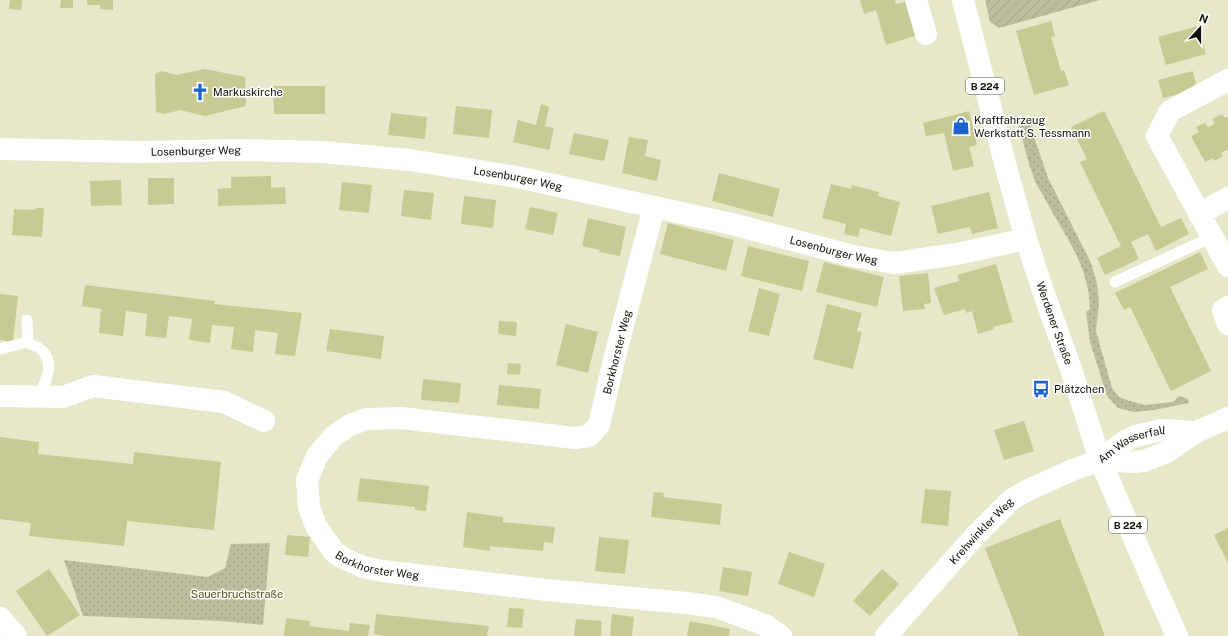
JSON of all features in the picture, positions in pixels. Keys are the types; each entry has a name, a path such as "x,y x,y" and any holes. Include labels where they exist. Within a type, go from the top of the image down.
{"street":[{"path":"916,0 926,34"},
{"name":"Werdener Straße","path":"963,0 1006,171 1026,239 1071,369 1100,460 1177,636"},
{"path":"1228,80 1170,111 1156,136 1228,266"},
{"name":"Losenburger Weg","path":"0,148 141,152 240,150 329,153 410,160 517,177 732,224 853,256 894,263 957,254 1026,239"},
{"path":"1200,214 1228,198"},
{"name":"Borkhorster Weg","path":"654,207 615,356 599,425 589,436 576,438 401,418 366,419 348,426 333,437 317,456 307,480 309,507 316,526 334,552 363,567 382,571 547,590 716,607 764,625 781,636"},
{"path":"1228,307 1223,310 1228,324"},
{"path":"0,396 63,397 93,386 224,402 264,421"},
{"name":"Am Wasserfall","path":"1100,460 1134,462 1144,461 1167,452 1196,432 1228,418"},
{"name":"Krehwinkler Weg","path":"886,636 976,535 1012,499 1030,488 1100,460"},
{"path":"0,618 16,636"}],"lane":[{"path":"1114,282 1212,237"},
{"path":"27,320 28,342 31,346 38,347 49,362 44,385 38,397"},
{"path":"0,349 28,342"}],"green space":[{"path":"985,0 1100,0 999,28 990,22"},
{"path":"1028,119 1048,178 1092,265 1097,284 1099,303 1096,331 1112,388 1119,397 1145,405 1173,402 1179,396 1188,399 1189,403 1154,410 1134,412 1118,408 1107,396 1090,342 1086,312 1090,309 1089,293 1085,278 1074,250 1037,186 1027,157 1018,122"},
{"name":"Sauerbruchstraße","path":"270,543 263,625 222,621 83,616 64,560 208,577 225,568 231,544"}],"building":[{"path":"10,0 22,0 21,10 9,9"},
{"path":"61,0 73,0 73,8 60,8"},
{"path":"87,0 113,0 113,10 100,9 100,5 87,5"},
{"path":"860,0 895,0 896,4 908,1 918,35 886,45 876,10 864,14"},
{"path":"1051,21 1055,36 1051,37 1061,71 1064,70 1069,85 1034,95 1016,31"},
{"path":"1198,26 1206,54 1166,65 1158,37"},
{"name":"Markuskirche","path":"205,69 245,77 246,106 205,116 180,110 165,114 156,112 155,74 162,71 177,75"},
{"path":"1193,71 1197,90 1163,98 1158,80"},
{"path":"273,86 325,86 325,114 274,114"},
{"path":"541,104 549,107 545,126 554,128 549,150 513,142 518,120 536,125"},
{"path":"456,106 492,110 489,138 453,134"},
{"path":"969,111 977,145 969,147 974,166 953,171 944,133 926,136 923,123"},
{"path":"1104,111 1161,227 1181,218 1189,234 1156,251 1148,234 1131,242 1139,259 1105,275 1097,258 1121,246 1080,162 1087,159 1071,127"},
{"path":"391,113 427,117 425,139 388,135"},
{"path":"1222,114 1225,118 1228,117 1228,149 1221,153 1223,156 1214,161 1213,158 1205,162 1191,136 1199,132 1196,127 1205,123 1208,127 1215,124 1212,119"},
{"path":"574,133 609,140 604,161 569,154"},
{"path":"629,137 648,140 645,156 661,160 657,181 622,173"},
{"path":"719,173 780,189 773,217 712,201"},
{"path":"271,176 271,188 285,187 286,204 218,206 218,189 231,188 231,177"},
{"path":"148,178 174,178 174,204 148,205"},
{"path":"121,180 122,205 91,206 90,181"},
{"path":"342,182 372,185 369,213 339,210"},
{"path":"831,184 851,189 852,185 879,192 878,196 900,202 891,236 860,228 858,237 844,234 846,224 822,218"},
{"path":"404,190 434,193 431,220 401,216"},
{"path":"989,192 998,228 972,234 970,227 938,234 931,206"},
{"path":"464,196 496,200 493,228 461,224"},
{"path":"530,207 558,213 553,235 525,229"},
{"path":"36,208 44,208 42,237 12,235 14,209 35,210"},
{"path":"588,218 626,227 620,256 599,252 600,250 582,246"},
{"path":"668,223 734,240 726,271 660,254"},
{"path":"748,246 809,261 802,291 741,276"},
{"path":"1200,252 1208,269 1170,287 1211,371 1171,391 1130,307 1124,310 1115,293"},
{"path":"824,262 884,277 877,307 816,292"},
{"path":"996,264 1013,322 993,327 994,329 978,334 972,311 966,313 965,309 944,315 934,288 959,281 957,275"},
{"path":"928,273 931,303 924,304 925,309 903,311 899,276"},
{"path":"85,285 215,301 214,304 302,313 295,356 275,354 278,333 255,330 253,352 231,349 234,327 212,325 210,343 189,340 192,319 169,316 166,338 145,336 147,314 126,311 123,336 99,333 101,309 82,306"},
{"path":"759,288 780,294 769,336 748,331"},
{"path":"0,294 18,296 13,342 0,340"},
{"path":"827,304 862,313 857,331 862,332 853,369 813,359"},
{"path":"499,321 517,322 516,336 498,334"},
{"path":"566,324 598,332 588,373 556,365"},
{"path":"330,329 384,336 381,359 326,351"},
{"path":"508,363 521,364 520,375 507,374"},
{"path":"423,379 461,383 459,403 421,400"},
{"path":"499,385 541,389 539,409 497,405"},
{"path":"1024,421 1034,451 1004,460 994,430"},
{"path":"0,437 39,442 38,454 133,464 134,452 221,462 214,530 127,521 124,546 29,536 31,523 0,519"},
{"path":"360,478 429,486 426,511 415,510 415,507 357,501"},
{"path":"925,489 951,491 948,526 921,523"},
{"path":"654,492 664,493 663,497 722,504 720,525 651,517"},
{"path":"467,512 503,517 503,522 555,527 553,543 544,542 543,551 490,546 490,551 463,547"},
{"path":"1060,519 1105,636 1019,636 985,548"},
{"path":"1228,528 1228,563 1214,535"},
{"path":"287,535 310,537 308,557 285,555"},
{"path":"599,537 629,540 625,574 595,571"},
{"path":"789,552 825,564 814,597 778,584"},
{"path":"723,567 752,572 748,596 719,591"},
{"path":"49,569 80,615 47,636 16,591"},
{"path":"882,569 899,584 870,616 853,601"},
{"path":"509,608 524,609 522,628 507,627"},
{"path":"376,614 489,626 487,636 383,636 374,634"},
{"path":"612,614 634,617 632,636 610,636"},
{"path":"286,618 310,621 309,626 349,631 350,623 370,625 368,636 284,636"},
{"path":"576,619 602,621 601,636 574,636"},
{"path":"690,621 730,629 729,636 687,636"}],"place":[{"name":"Markuskirche","path":"200,92"},
{"name":"Kraftfahrzeug Werkstatt S. Tessmann","path":"961,126"},
{"name":"Plätzchen","path":"1041,389"}]}
